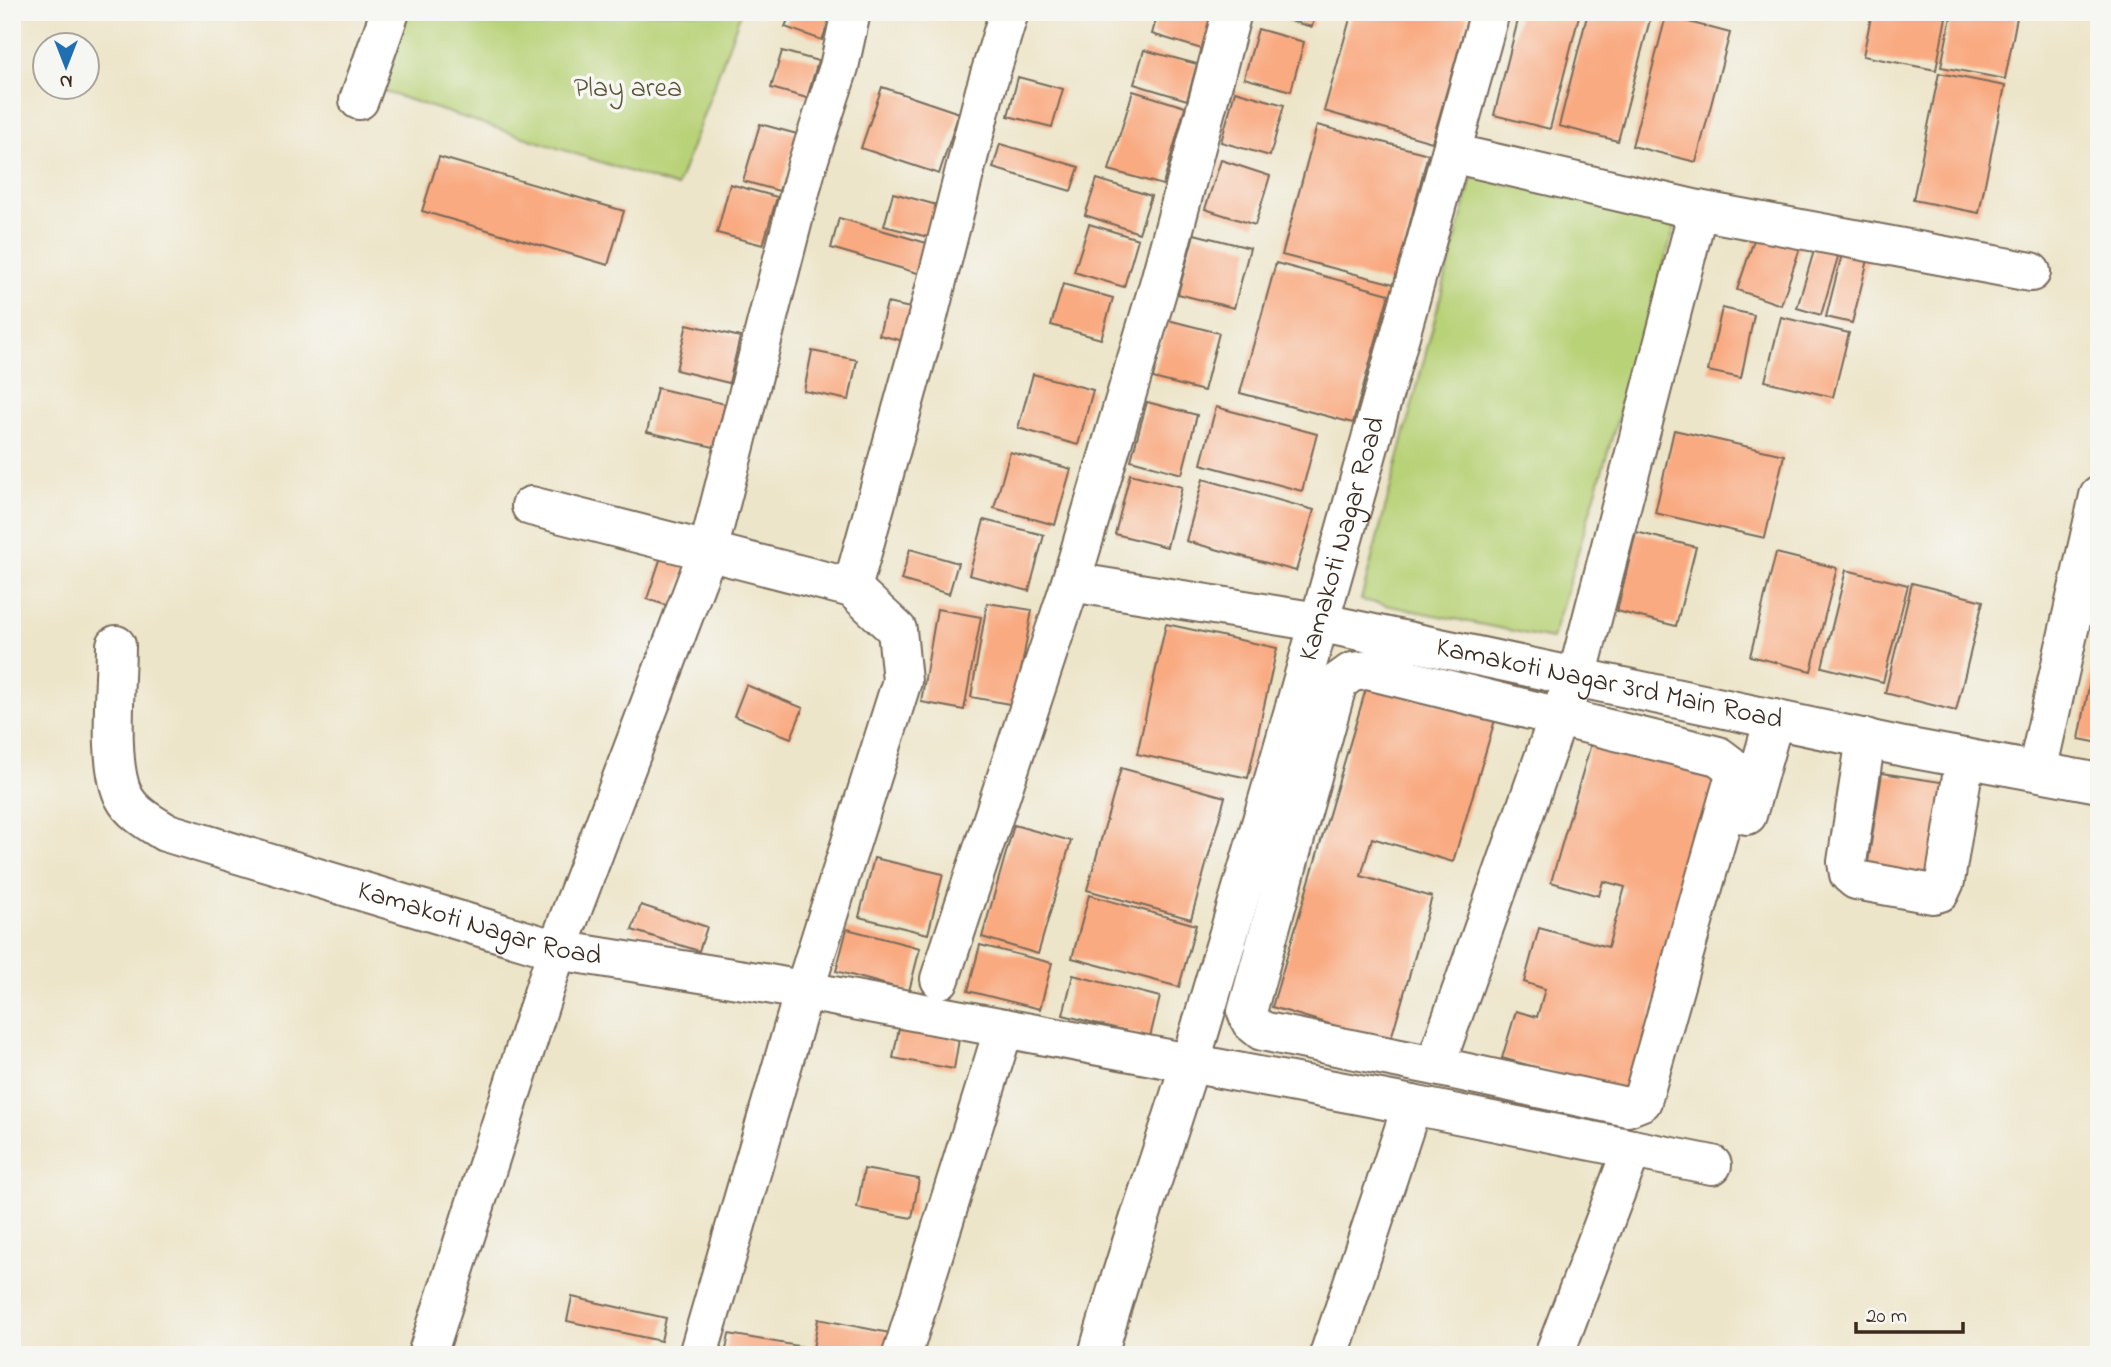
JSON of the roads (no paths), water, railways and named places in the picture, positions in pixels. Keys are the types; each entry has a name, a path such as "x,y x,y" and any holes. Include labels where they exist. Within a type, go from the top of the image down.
{"street":[{"path":"359,100 390,12"},
{"path":"426,1355 557,950 708,551 807,165 839,67 851,12"},
{"path":"852,588 927,320 985,91 1009,12"},
{"path":"940,979 1071,582 1160,281 1232,12"},
{"name":"Kamakoti Nagar Road","path":"1098,1355 1120,1271 1190,1063 1490,12"},
{"path":"1451,153 1698,210 2031,272"},
{"path":"1435,1066 1559,715 1577,677 1698,210"},
{"path":"2037,771 2099,496"},
{"path":"531,506 852,588 897,630 902,681 804,991 698,1355"},
{"name":"Kamakoti Nagar 3rd Main Road","path":"1071,582 1318,622 1866,738 2099,783"},
{"name":"Kamakoti Nagar Road","path":"116,645 116,774 125,799 144,819 165,832 557,950 1004,1028 1712,1165"},
{"path":"1368,670 1718,756 1730,765 1735,775 1643,1101 1628,1107 1435,1066 1262,1031 1251,1022 1247,1012 1338,682 1352,673 1368,670"},
{"path":"1671,1083 1774,719"},
{"path":"1866,738 1847,862 1849,874 1856,880 1933,894 1940,892 1945,881 1965,758"},
{"path":"902,1355 1004,1028"},
{"path":"1329,1355 1412,1105"},
{"path":"1553,1355 1632,1149"}],"park label":[{"name":"Play area","path":"628,89"}]}
